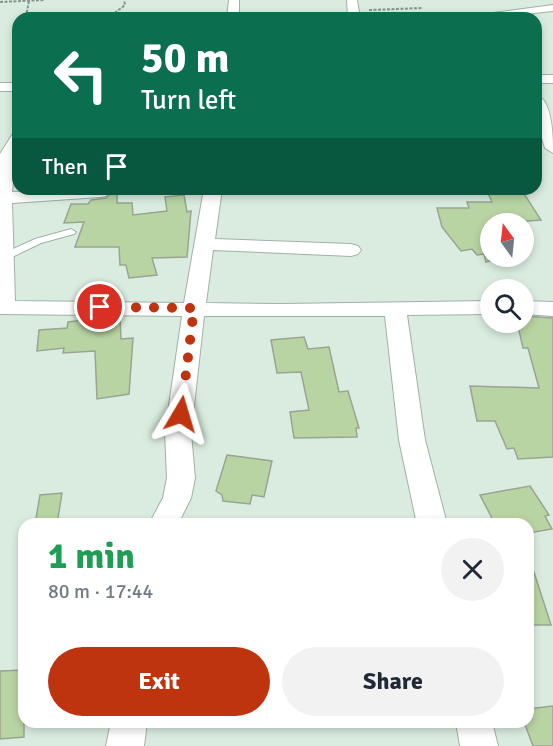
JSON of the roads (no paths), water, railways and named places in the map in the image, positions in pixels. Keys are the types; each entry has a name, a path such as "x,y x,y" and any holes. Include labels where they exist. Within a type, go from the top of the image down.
{"street":[{"path":"512,12 553,8"},
{"path":"542,116 553,148"},
{"path":"11,138 1,198 3,307 282,311 480,307"},
{"path":"1,198 50,195"},
{"path":"166,518 177,498 181,478 178,433 194,308 212,195"},
{"path":"204,244 351,250"},
{"path":"534,308 553,309"},
{"path":"395,309 412,440 431,518"},
{"path":"125,746 128,728"},
{"path":"475,728 479,746"}],"lane":[{"path":"1,248 71,232"}]}
